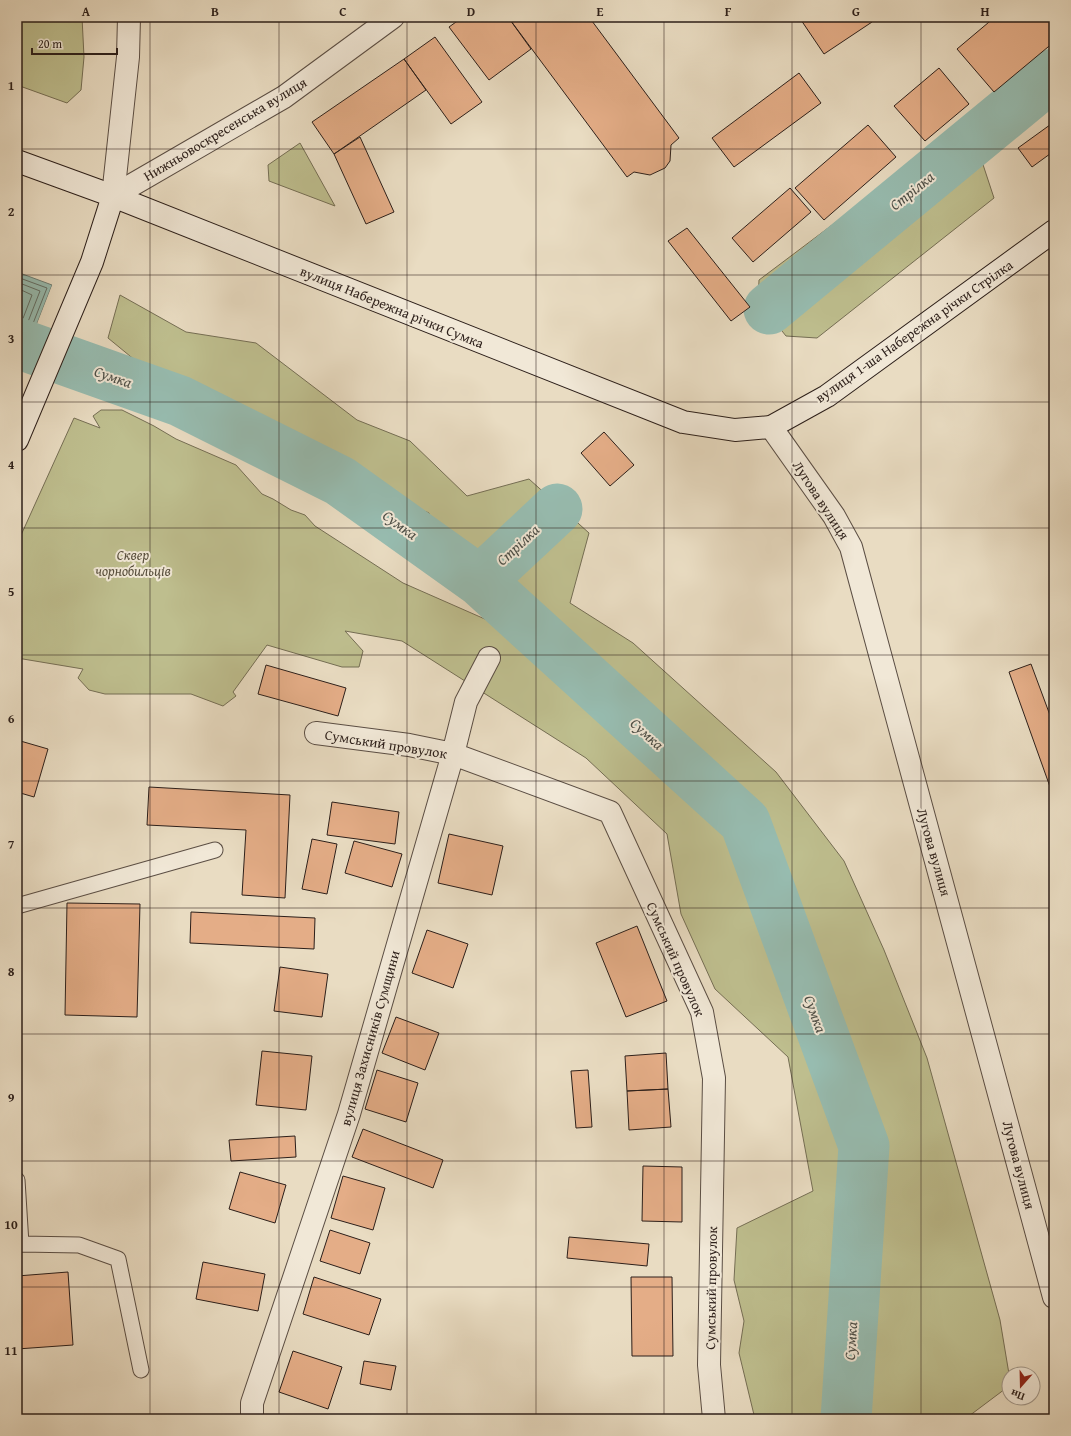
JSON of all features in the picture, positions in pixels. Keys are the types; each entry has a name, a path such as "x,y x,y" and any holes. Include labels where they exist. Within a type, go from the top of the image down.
{"street":[{"path":"17,440 92,262 113,196 128,57 129,17"},
{"name":"Нижньовоскресенська вулиця","path":"113,196 284,97 394,17"},
{"name":"вулиця Набережна річки Сумка","path":"17,161 113,196 683,422 735,430 771,427"},
{"name":"вулиця 1-ша Набережна річки Стрілка","path":"771,427 827,396 1054,231"},
{"name":"Лугова вулиця","path":"771,427 834,516 851,547 917,793 987,1042 1054,1297"},
{"name":"вулиця Захисників Сумщини","path":"252,1419 252,1403 349,1114 453,754 466,702 489,658"},
{"name":"Сумський провулок","path":"316,733 409,746 453,754 610,812 702,1012 714,1078 709,1366 714,1419"}],"lane":[{"path":"17,906 215,850"},
{"path":"17,1180 19,1245 80,1245 118,1259 141,1370"}],"green space":[{"path":"17,17 82,17 84,57 81,90 67,103 17,85"},
{"path":"969,122 994,198 817,338 786,336 758,301 759,280"},
{"path":"300,143 335,206 269,181 268,165"},
{"name":"Сквер чорнобильців","path":"120,295 186,332 256,343 357,420 410,441 467,496 529,479 589,533 570,603 633,643 776,772 844,861 884,950 927,1058 1000,1320 1008,1366 1001,1366 1001,1392 965,1419 755,1419 739,1353 744,1321 734,1280 737,1228 813,1191 788,1057 715,989 681,914 667,834 586,758 402,641 345,631 363,651 359,667 342,667 267,645 233,692 236,696 223,706 191,694 105,694 89,690 78,678 83,669 17,658 17,544 74,418 100,428 93,416 101,410 122,410 176,439 236,465 262,494 291,510 305,515 315,526 403,583 503,627 465,573 436,556 429,513 346,477 316,446 222,415 177,403 147,370 108,338"}],"water":[{"path":"17,272 52,285 17,375"}],"pier":[{"path":"53,283 54,285 17,377 17,375"}],"building":[{"path":"463,17 508,17 531,49 489,80 449,27"},
{"path":"508,17 589,17 679,138 671,145 670,161 665,168 650,175 634,172 627,177"},
{"path":"799,17 868,17 872,22 824,54"},
{"path":"995,17 1049,17 1054,23 1054,42 994,92 957,49"},
{"path":"435,37 482,102 451,124 404,59"},
{"path":"404,59 426,90 334,154 312,122"},
{"path":"939,68 969,104 925,141 894,106"},
{"path":"799,73 821,103 734,167 712,138"},
{"path":"1054,122 1054,151 1032,167 1018,148"},
{"path":"868,125 896,157 824,220 795,188"},
{"path":"360,137 394,212 366,224 334,154"},
{"path":"790,188 811,212 753,262 732,238"},
{"path":"687,228 750,307 731,321 668,241"},
{"path":"604,432 634,465 610,486 581,453"},
{"path":"1031,664 1054,726 1054,798 1009,672"},
{"path":"266,665 346,688 338,716 258,694"},
{"path":"17,740 48,749 34,797 17,792"},
{"path":"149,787 290,795 285,898 242,895 246,830 147,825"},
{"path":"332,802 399,812 395,844 327,835"},
{"path":"449,834 503,846 492,895 438,883"},
{"path":"312,839 337,844 327,894 302,889"},
{"path":"354,841 402,854 392,887 345,873"},
{"path":"67,903 140,904 137,1017 65,1015"},
{"path":"191,912 315,918 314,949 190,943"},
{"path":"637,926 667,1001 626,1017 596,943"},
{"path":"427,930 468,944 453,988 412,973"},
{"path":"280,967 328,974 322,1017 274,1011"},
{"path":"396,1017 439,1033 425,1070 382,1053"},
{"path":"262,1051 312,1056 306,1110 256,1105"},
{"path":"666,1053 668,1089 627,1091 625,1056"},
{"path":"377,1070 418,1083 406,1122 365,1109"},
{"path":"588,1070 592,1127 576,1128 571,1071"},
{"path":"668,1089 671,1127 629,1130 627,1091"},
{"path":"363,1129 443,1160 433,1188 352,1157"},
{"path":"295,1136 296,1157 231,1161 229,1140"},
{"path":"643,1166 682,1167 682,1222 642,1221"},
{"path":"240,1172 286,1185 275,1223 229,1209"},
{"path":"343,1176 385,1188 373,1230 331,1218"},
{"path":"330,1230 370,1243 360,1274 320,1261"},
{"path":"569,1237 649,1244 647,1266 567,1258"},
{"path":"203,1262 265,1274 258,1311 196,1299"},
{"path":"68,1272 73,1345 17,1349 17,1276"},
{"path":"314,1277 381,1299 369,1335 303,1314"},
{"path":"631,1277 672,1277 673,1356 632,1356"},
{"path":"293,1351 342,1367 328,1409 279,1392"},
{"path":"364,1361 396,1366 391,1390 360,1384"},
{"path":"645,1415 687,1415 687,1419 645,1419"}],"waterway":[{"name":"Стрілка","path":"769,309 1054,74"},
{"name":"Сумка","path":"17,343 180,401 340,481 480,581 745,822 864,1146 846,1419"},
{"name":"Стрілка","path":"480,581 557,509"}]}
